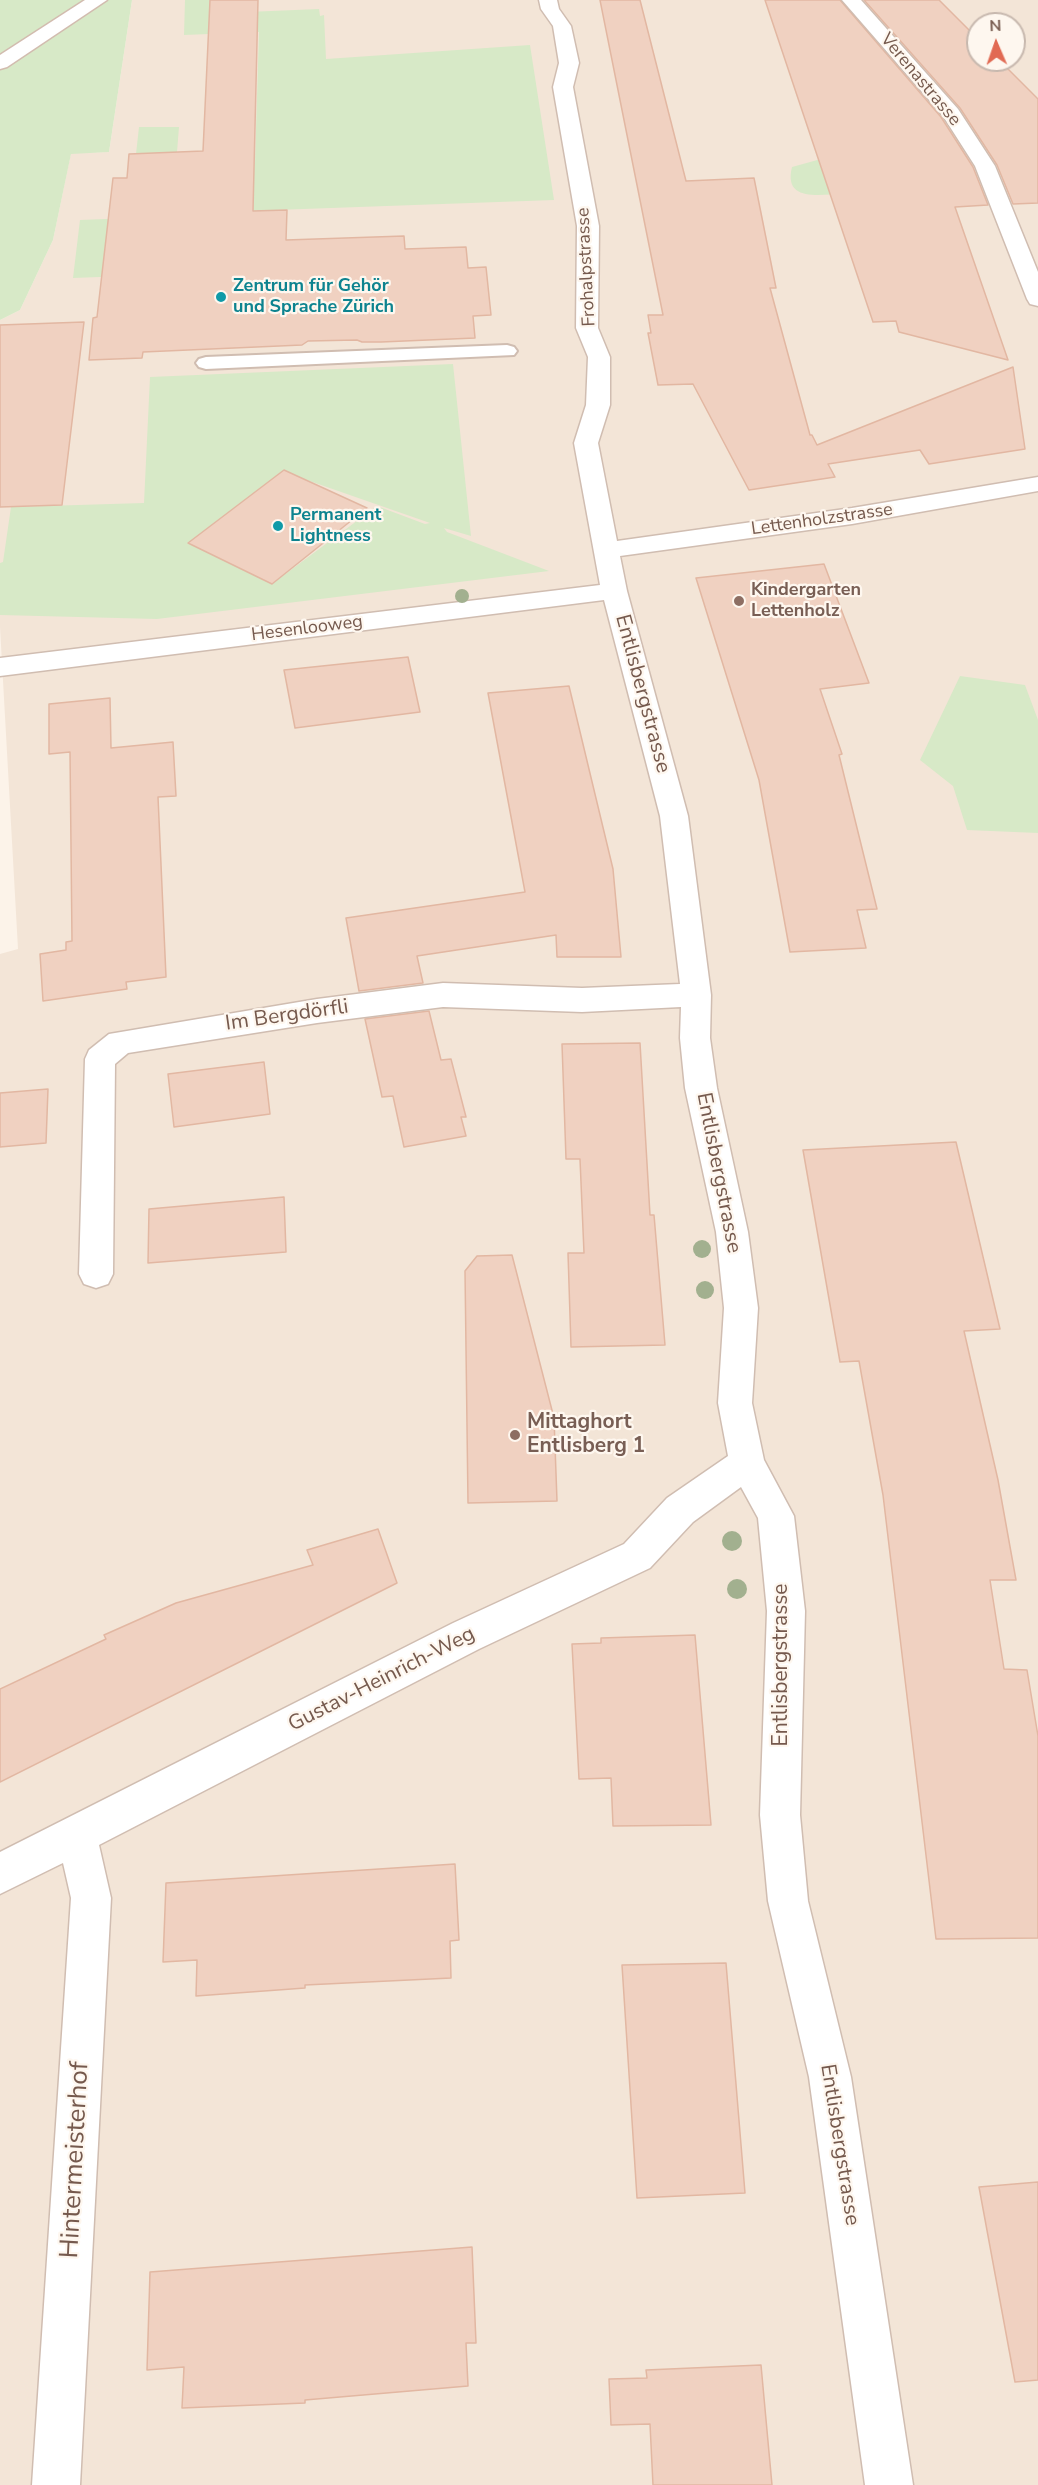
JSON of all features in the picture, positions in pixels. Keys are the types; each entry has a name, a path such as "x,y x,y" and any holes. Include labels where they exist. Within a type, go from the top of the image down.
{"street":[{"path":"0,63 98,0"},
{"name":"Frohalpstrasse","path":"548,0 550,9 562,26 569,63 563,87 588,226 587,328 599,357 598,405 586,443 610,571"},
{"name":"Verenastrasse","path":"851,0 951,113 985,166 1038,298"},
{"name":"Lettenholzstrasse","path":"610,571 852,516 1038,484"},
{"name":"Hesenlooweg","path":"0,667 610,571"},
{"name":"Entlisbergstrasse","path":"610,571 674,816 696,995 695,1038 701,1088 732,1232 740,1298 734,1395 747,1463 776,1516 786,1611 780,1815 788,1901 830,2077 890,2485"},
{"name":"Im Bergdörfli","path":"96,1274 100,1059 120,1042 306,1013 443,995 582,1000 696,995"},
{"name":"Gustav-Heinrich-Weg","path":"0,1874 466,1636 637,1556 680,1510 747,1463"},
{"name":"Hintermeisterhof","path":"56,2485 92,1898 78,1836"}],"lane":[{"path":"206,363 507,351"}],"shaded area":[{"path":"132,0 1038,0 1038,2485 0,2485 0,954 18,949 0,627 0,320 20,310 53,240 71,153 109,152"}],"green space":[{"path":"0,0 132,0 109,152 71,154 53,240 20,310 0,320"},
{"path":"185,0 210,0 209,21 247,12 319,9 320,16 324,15 326,59 530,45 554,200 136,215 165,167 255,163 259,32 184,35"},
{"path":"139,127 179,127 177,152 136,154"},
{"path":"821,159 843,194 806,194 793,186 792,167"},
{"path":"156,217 152,275 73,278 80,220"},
{"path":"453,364 471,536 444,528 447,532 549,571 157,619 0,615 0,563 3,562 11,507 144,503 150,377","holes":["284,470 430,523 425,524 377,506 272,584 189,543"]},
{"path":"960,676 1025,685 1038,720 1038,833 967,830 953,786 920,760"}],"building":[{"path":"210,0 258,0 253,211 287,210 286,240 404,236 405,249 466,247 468,268 486,267 491,315 473,316 475,338 381,342 308,341 302,345 143,352 142,358 89,360 93,318 97,317 113,178 127,178 129,154 203,151"},
{"path":"600,0 640,0 686,181 754,178 776,288 770,288 810,435 817,445 1013,367 1025,449 929,464 920,450 828,464 835,477 749,490 693,384 658,385 648,333 651,333 648,315 663,315"},
{"path":"765,0 840,0 941,117 973,167 988,205 955,207 1008,360 899,332 896,321 873,322"},
{"path":"864,0 939,0 966,27 966,72 1011,72 1038,99 1038,203 1013,204 997,165 960,108"},
{"path":"84,322 62,505 0,507 0,325"},
{"name":"Permanent Lightness","path":"284,470 367,508 272,584 188,543"},
{"path":"824,564 869,683 820,689 842,754 839,755 877,909 857,910 866,948 790,952 759,780 696,578"},
{"path":"408,657 420,712 295,728 284,670"},
{"path":"569,686 613,869 621,957 557,957 556,935 417,956 423,983 359,991 346,918 525,892 488,693"},
{"path":"110,698 111,748 173,742 176,796 158,797 166,977 126,982 127,989 43,1001 40,954 66,950 66,942 72,941 70,752 49,754 49,704"},
{"path":"429,1011 441,1060 451,1059 466,1117 461,1117 466,1136 404,1147 393,1096 382,1097 365,1019"},
{"path":"640,1043 650,1215 654,1215 665,1345 571,1347 568,1253 584,1253 580,1159 566,1159 562,1044"},
{"path":"264,1062 270,1114 174,1127 168,1074"},
{"path":"48,1089 46,1143 0,1147 0,1093"},
{"path":"956,1142 1000,1329 964,1331 998,1480 1016,1580 990,1580 1004,1669 1027,1670 1038,1736 1038,1938 936,1939 883,1495 859,1361 840,1362 803,1150"},
{"path":"284,1197 286,1252 148,1263 149,1209"},
{"path":"512,1255 554,1418 557,1501 468,1503 465,1271 477,1256"},
{"path":"378,1529 397,1583 0,1782 0,1689 106,1639 104,1635 176,1603 313,1565 307,1550"},
{"path":"695,1635 711,1825 613,1826 611,1778 579,1779 572,1644 601,1643 601,1638"},
{"path":"455,1864 459,1940 450,1941 451,1978 305,1985 305,1988 196,1996 197,1960 163,1962 166,1883"},
{"path":"726,1963 745,2193 637,2198 622,1965"},
{"path":"1038,2182 1038,2380 1015,2382 979,2187"},
{"path":"472,2247 476,2343 466,2343 468,2386 305,2400 305,2403 182,2408 184,2367 147,2370 150,2272"},
{"path":"761,2365 772,2485 653,2485 650,2424 611,2425 609,2379 647,2378 646,2370"}],"place":[{"name":"Zentrum für Gehör und Sprache Zürich","path":"221,297"},
{"name":"Permanent Lightness","path":"278,526"},
{"name":"Kindergarten Lettenholz","path":"739,601"},
{"name":"Mittaghort Entlisberg 1","path":"515,1435"}]}
